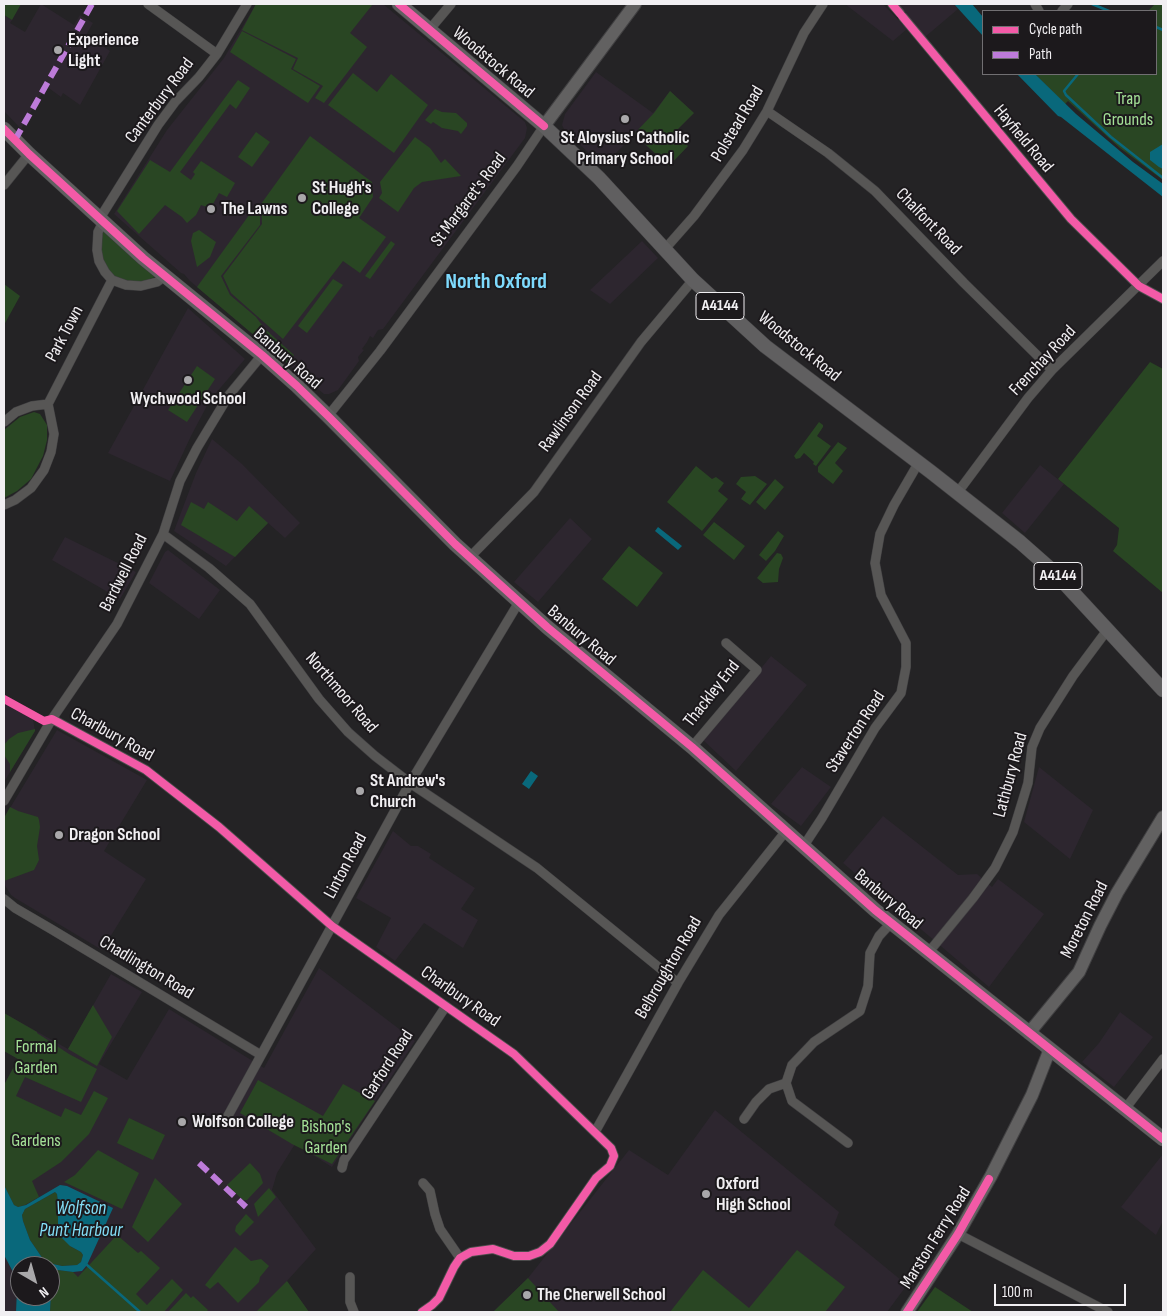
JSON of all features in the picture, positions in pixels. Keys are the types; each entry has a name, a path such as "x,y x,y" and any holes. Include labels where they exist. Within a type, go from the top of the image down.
{"main road":[{"name":"Woodstock Road","path":"398,4 544,126 599,178 693,280 765,346 958,492 1054,572 1163,690"},
{"name":"St Margaret's Road","path":"544,126 635,4"},
{"name":"Banbury Road","path":"4,129 101,220 165,276 262,355 328,416 469,558 547,627 692,747 891,923 1163,1139"},
{"name":"Moreton Road","path":"1029,1033 1079,972 1113,901 1163,817"},
{"name":"Marston Ferry Road","path":"907,1312 958,1234 1014,1133 1042,1072 1050,1049"}],"street":[{"path":"148,4 216,54"},
{"name":"Canterbury Road","path":"101,220 158,125 216,54 247,4"},
{"path":"430,29 451,4"},
{"name":"Polstead Road","path":"664,250 722,180 767,111 804,33 823,4"},
{"name":"Hayfield Road","path":"892,4 1071,219 1139,286 1163,300"},
{"name":"Chalfont Road","path":"767,111 828,152 875,191 1052,370"},
{"name":"St Margaret's Road","path":"328,416 380,351 517,166 544,126"},
{"path":"4,185 29,154"},
{"path":"101,220 97,250 102,266 112,280 126,285 141,286 157,282 165,276"},
{"name":"Frenchay Road","path":"958,492 1028,398 1052,370 1163,261"},
{"name":"Park Town","path":"48,404 112,280"},
{"name":"Rawlinson Road","path":"469,558 534,492 641,342 693,280"},
{"name":"Bardwell Road","path":"4,802 52,719 117,624 163,534 180,482 196,448 229,395 262,355"},
{"path":"4,422 16,412 32,406 48,404 54,434 51,452 44,470 31,488 15,500 4,505"},
{"name":"Staverton Road","path":"803,846 822,818 874,728 901,693 906,668 906,643 881,595 875,563 880,534 894,505 919,462"},
{"name":"Northmoor Road","path":"163,534 209,568 250,604 319,699 348,732 410,783 537,868 678,983"},
{"name":"Linton Road","path":"224,1123 410,783 519,602"},
{"name":"Lathbury Road","path":"928,953 995,868 1013,832 1028,783 1032,747 1040,728 1073,676 1108,629"},
{"name":"Thackley End","path":"692,747 757,670 726,643"},
{"name":"Charlbury Road","path":"52,719 146,770 219,827 332,926 514,1054 611,1148 614,1156 610,1166 596,1178 550,1244 540,1252 529,1256 514,1256 493,1249 486,1249 471,1252 460,1258"},
{"name":"Belbroughton Road","path":"595,1132 678,983 719,915 786,831"},
{"name":"Chadlington Road","path":"4,899 261,1055"},
{"path":"848,1143 792,1101 786,1083 792,1065 814,1042 860,1011 868,986 870,953 879,936 891,923"},
{"name":"Garford Road","path":"342,1168 344,1160 446,1006"},
{"path":"1125,1109 1163,1059"},
{"path":"744,1119 756,1102 770,1089 786,1083"},
{"path":"422,1312 432,1306 439,1298 460,1258 440,1230 434,1214 430,1191 423,1183"},
{"path":"958,1234 1108,1312"},
{"path":"350,1277 350,1302 354,1312"}],"shaded area":[{"path":"41,4 74,25 80,15 93,23 86,35 110,51 80,105 63,93 61,97 46,86 21,129 4,111 4,15 12,20 10,23 25,32"},
{"name":"St Hugh's College","path":"256,4 383,4 525,122 527,128 525,138 383,329 378,330 373,338 370,336 362,349 364,350 358,357 359,361 338,390 329,394 324,394 288,364 114,214 167,130 224,58"},
{"path":"845,4 883,4 907,29 893,41"},
{"path":"897,4 954,4 958,9 925,37"},
{"name":"St Aloysius' Catholic Primary School","path":"596,72 653,113 670,91 694,113 674,133 688,146 669,166 634,135 603,166 565,131 562,125 565,114"},
{"path":"642,241 658,258 610,304 590,290"},
{"name":"Wychwood School","path":"188,308 245,359 210,400 170,481 108,453"},
{"path":"212,439 242,464 300,523 285,538 268,523 226,566 174,531 196,473"},
{"path":"1040,465 1064,484 1025,533 1002,513"},
{"path":"570,518 592,539 538,602 514,582"},
{"path":"65,537 136,572 120,599 52,560"},
{"path":"168,550 220,590 199,619 149,583 165,552"},
{"path":"771,656 807,685 736,771 703,740"},
{"path":"4,703 33,719 35,731 4,782"},
{"name":"Dragon School","path":"57,730 147,780 104,851 146,879 102,950 15,898 4,884 4,818"},
{"path":"802,767 831,787 801,826 771,804"},
{"path":"1039,767 1093,810 1070,859 1024,822"},
{"path":"883,816 958,875 977,874 992,887 998,879 1044,914 989,987 843,863"},
{"path":"393,831 411,846 418,846 431,854 429,858 475,888 461,909 478,920 463,948 424,923 395,961 376,947 391,918 356,898"},
{"name":"Wolfson College","path":"319,968 415,1041 332,1167 295,1144 277,1173 272,1190 316,1249 287,1281 309,1312 4,1312 4,1085 18,1059 4,1051 4,1013 68,1049 111,974 142,992 99,1064 127,1080 169,1009 264,1068"},
{"path":"1120,1012 1153,1037 1114,1087 1082,1062 1099,1043"},
{"name":"Oxford High School","path":"715,1110 839,1212 834,1225 907,1285 887,1312 493,1312 528,1278 629,1150 668,1175"},
{"path":"1163,1154 1163,1221 1156,1235 1121,1207"}],"green space":[{"path":"4,4 21,4 12,20 4,15"},
{"path":"256,4 373,4 350,33 367,47 324,103 315,98 323,86 293,69 298,58 242,30"},
{"name":"Trap Grounds","path":"1155,4 1163,4 1163,180 1120,148 1068,101 1065,104 1036,75 1157,75 1157,10 1149,10"},
{"path":"242,31 296,59 291,69 320,86 308,103 230,52"},
{"path":"353,73 377,92 391,74 428,105 394,153 328,105"},
{"path":"238,80 250,88 236,109 230,104 180,172 191,180 195,174 193,172 201,161 235,183 227,197 219,193 213,204 207,207 201,205 196,215 187,223 165,205 139,234 117,211 150,160 170,172"},
{"path":"670,91 694,113 674,133 688,146 669,166 634,134 654,113"},
{"path":"435,109 442,112 456,113 467,123 467,126 461,134 458,131 442,128 433,122 431,124 425,120"},
{"path":"256,132 270,142 252,167 238,157"},
{"path":"310,136 372,182 373,197 359,218 386,237 360,273 343,261 283,339 231,293 223,276 262,224 261,204"},
{"path":"415,137 430,148 441,163 445,159 461,176 422,182 414,188 398,212 379,198 382,193 380,182"},
{"path":"260,210 260,225 221,276 230,295 256,317 265,329 294,355 288,364 197,287 252,211"},
{"path":"104,229 155,277 145,281 127,282 115,277 102,260 101,237"},
{"path":"199,230 216,242 210,257 197,267 191,241 193,233"},
{"path":"391,241 395,244 370,279 365,276"},
{"path":"333,279 343,285 307,333 298,326"},
{"path":"4,284 20,296 4,325"},
{"path":"1150,362 1163,369 1163,593 1113,551 1117,545 1119,528 1058,479"},
{"path":"197,366 215,379 187,422 168,410"},
{"path":"34,412 40,414 47,425 47,440 43,456 31,479 17,491 4,498 4,430 20,417"},
{"path":"819,422 823,427 817,436 831,446 816,466 804,453 800,458 796,459 794,456"},
{"path":"838,442 847,448 835,463 843,471 833,484 818,472 818,467"},
{"path":"696,466 712,479 716,477 724,483 718,491 728,499 702,531 667,502"},
{"path":"755,476 767,484 750,505 741,499 746,492 736,484 741,477"},
{"path":"775,479 784,487 765,510 756,502"},
{"path":"191,502 204,509 208,502 237,521 249,506 268,523 235,557 181,525"},
{"path":"714,522 745,546 734,560 703,535"},
{"path":"778,531 784,536 766,561 759,555"},
{"path":"629,546 663,573 637,607 602,579"},
{"path":"777,553 781,554 783,558 779,569 778,582 763,583 757,578"},
{"path":"35,729 10,772 10,764 4,755 4,745 18,733"},
{"path":"10,807 38,817 40,827 37,846 39,860 34,870 4,881 4,818"},
{"path":"93,1005 112,1037 97,1066 68,1049"},
{"name":"Gardens","path":"4,1013 37,1032 69,1054 97,1069 81,1102 25,1077 16,1096 61,1117 65,1108 81,1115 94,1091 108,1098 89,1134 61,1162 32,1181 39,1197 18,1207 14,1205 4,1185 4,1085 18,1059 4,1051"},
{"name":"Bishop's Garden","path":"258,1080 323,1116 343,1084 375,1101 332,1164 292,1144 240,1113"},
{"path":"129,1118 165,1135 153,1160 117,1143"},
{"path":"98,1150 139,1173 122,1209 64,1182 75,1175"},
{"path":"250,1163 260,1174 263,1183 247,1200 243,1200 227,1185"},
{"path":"155,1178 182,1204 148,1242 132,1227"},
{"path":"269,1188 276,1197 258,1217 254,1204"},
{"path":"55,1192 58,1202 58,1223 70,1246 83,1255 81,1262 77,1265 62,1266 60,1266 60,1256 41,1256 30,1240 23,1221 22,1215 25,1209"},
{"path":"246,1214 254,1222 240,1236 235,1231 236,1226"},
{"path":"117,1235 138,1253 141,1251 160,1268 136,1294 147,1305 172,1279 183,1290 164,1312 50,1312 50,1306 60,1306 60,1270 73,1272 78,1277"},
{"path":"235,1247 251,1261 261,1259 269,1266 260,1277 259,1282 238,1303 218,1282 210,1289 205,1285"},
{"path":"797,1250 845,1287 825,1312 670,1312 703,1270 749,1308"},
{"name":"The Cherwell School","path":"528,1278 559,1312 493,1312"},
{"path":"287,1281 309,1312 256,1312"},
{"path":"935,1287 973,1312 917,1312"},
{"path":"186,1293 191,1298 193,1296 208,1310 206,1312 168,1312"}],"water":[{"path":"954,4 972,4 982,16 982,35"},
{"path":"1018,75 1036,75 1076,114 1133,162 1163,184 1163,197 1061,117"},
{"path":"1163,144 1163,169 1150,160 1150,152"},
{"path":"658,527 682,546 678,550 655,531"},
{"path":"531,771 538,776 529,789 522,784"},
{"name":"Wolfson Punt Harbour","path":"4,1185 14,1205 18,1207 26,1205 60,1185 67,1186 113,1208 87,1265 82,1271 60,1270 60,1266 77,1265 81,1262 83,1255 60,1236 58,1202 55,1192 25,1209 22,1215 30,1240 41,1256 10,1256 10,1266 4,1255"},
{"path":"16,1306 50,1306 50,1312 16,1312"}],"waterway":[{"path":"1092,4 1107,10"},
{"path":"1157,27 1163,30"},
{"path":"1077,75 1064,91 1066,95 1111,137 1163,178"},
{"path":"87,1265 140,1312"}],"marked path":[{"path":"15,140 92,4"},
{"path":"199,1163 246,1207"}],"cycle path":[{"path":"399,4 544,126"},
{"path":"892,4 1071,219 1139,286 1163,299"},
{"path":"4,129 143,258 297,386 455,544 547,627 692,747 875,910 1163,1139"},
{"path":"4,699 44,721 52,719 146,770 219,827 332,926 514,1054 611,1148 614,1156 610,1166 596,1178 550,1244 540,1252 529,1256 514,1256 493,1249 471,1252 460,1258 439,1298 422,1312"},
{"path":"907,1312 958,1234 989,1179"}],"place":[{"name":"Experience Light","path":"58,50"},
{"name":"St Aloysius' Catholic Primary School","path":"625,119"},
{"name":"St Hugh's College","path":"302,198"},
{"name":"The Lawns","path":"211,209"},
{"name":"Wychwood School","path":"188,380"},
{"name":"St Andrew's Church","path":"360,791"},
{"name":"Dragon School","path":"59,835"},
{"name":"Wolfson College","path":"182,1122"},
{"name":"Oxford High School","path":"706,1194"},
{"name":"The Cherwell School","path":"527,1295"}],"district":[{"name":"North Oxford","path":"496,282"}],"park label":[{"name":"Formal Garden","path":"36,1057"}]}
